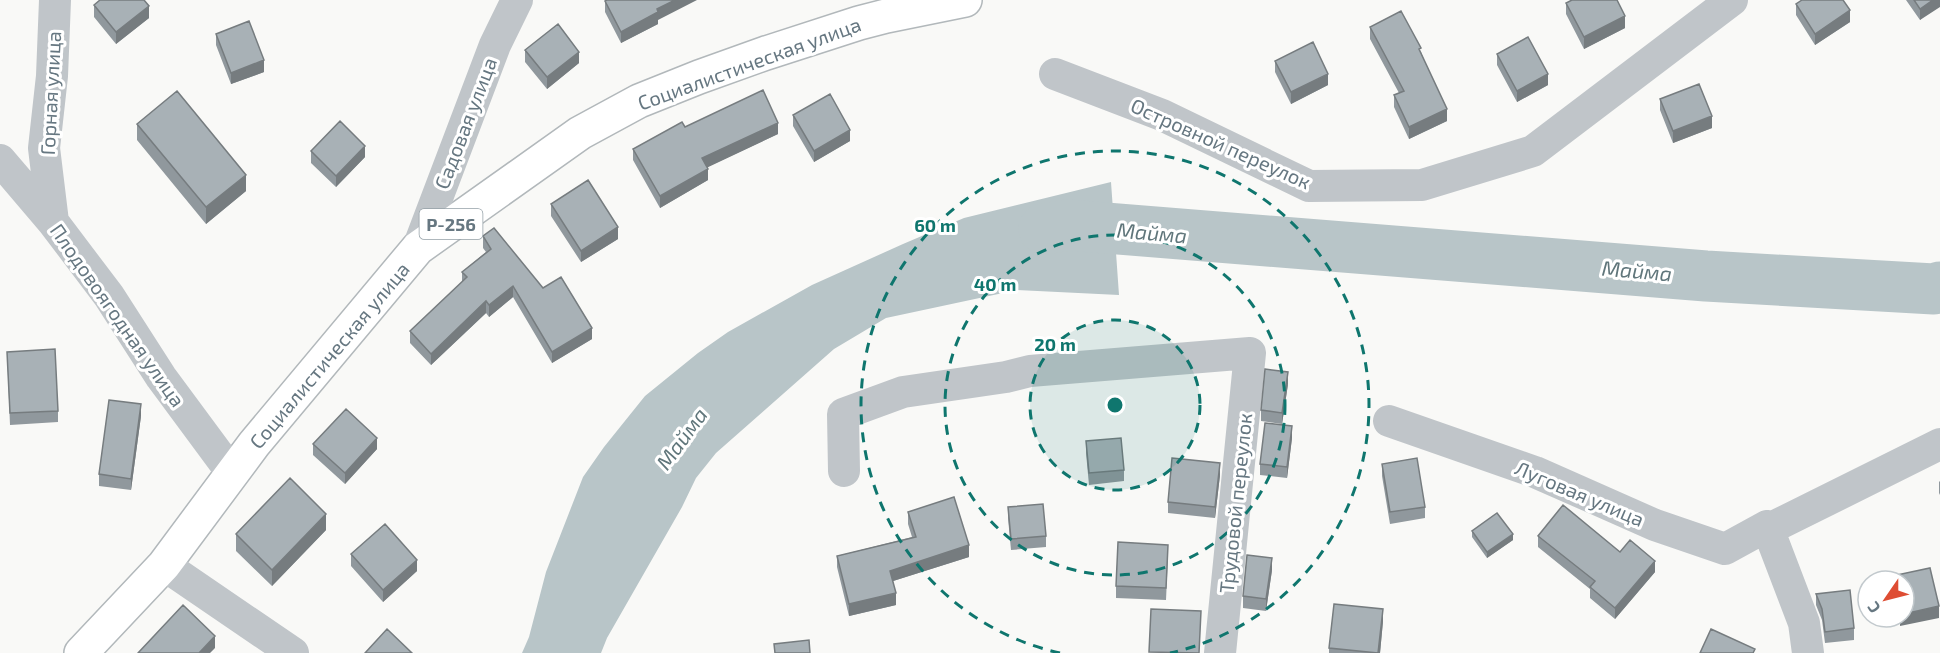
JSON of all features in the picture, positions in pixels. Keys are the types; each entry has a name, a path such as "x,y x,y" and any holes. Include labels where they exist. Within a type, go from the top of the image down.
{"main road":[{"name":"Социалистическая улица","path":"81,653 164,565 261,435 418,248 580,133 639,101 766,53 859,23 966,0"}],"street":[{"name":"Горная улица","path":"52,222 44,148 52,76 55,0"},
{"name":"Садовая улица","path":"418,248 495,45 517,0"},
{"name":"Островной переулок","path":"1055,74 1162,115 1309,186 1422,186 1533,151 1732,0"},
{"name":"Плодовоягодная улица","path":"0,160 52,222 109,296 161,377 232,473"},
{"name":"Трудовой переулок","path":"844,471 843,414 903,392 1030,371 1250,353 1220,653"},
{"name":"Луговая улица","path":"1389,422 1535,472 1655,525 1725,549 1767,526 1773,527 1940,444"},
{"path":"1767,526 1804,623 1808,653"},
{"path":"164,565 292,653"}],"water":[{"path":"1111,182 1119,295 1017,290 886,318 834,349 716,453 696,478 682,507 607,638 601,653 522,653 529,637 546,572 583,477 645,396 698,353 728,332 812,285 964,218"}],"building":[{"path":"100,0 144,0 149,6 116,32 94,5"},
{"path":"675,0 621,32 605,1"},
{"path":"1572,0 1617,0 1625,16 1584,37 1566,3"},
{"path":"1802,0 1843,0 1850,10 1815,34 1796,4"},
{"path":"1914,0 1933,0 1920,9"},
{"path":"1401,11 1421,48 1419,49 1447,109 1409,127 1394,95 1404,91 1370,27"},
{"path":"249,21 264,60 231,73 216,34"},
{"path":"558,24 579,52 547,77 525,50"},
{"path":"1528,37 1548,74 1517,91 1497,54"},
{"path":"1313,42 1328,74 1291,92 1275,61"},
{"path":"1699,84 1712,116 1673,131 1660,99"},
{"path":"763,90 778,123 702,158 708,169 660,196 633,149 682,122 685,127"},
{"path":"177,91 246,175 206,207 137,124"},
{"path":"830,94 850,130 814,151 793,115"},
{"path":"340,121 365,146 336,176 311,151"},
{"path":"588,180 618,227 581,251 551,204"},
{"path":"494,228 543,288 561,277 592,328 552,352 513,286 489,305 486,301 431,354 410,331 467,277 462,272 491,249 483,236"},
{"path":"55,349 58,411 10,413 7,352"},
{"path":"1265,369 1288,372 1282,413 1261,410"},
{"path":"109,400 141,404 131,479 99,474"},
{"path":"346,409 377,438 345,473 313,444"},
{"path":"1265,423 1292,426 1287,467 1260,464"},
{"path":"1121,438 1124,470 1089,473 1086,441"},
{"path":"1172,458 1220,463 1215,507 1168,502"},
{"path":"1417,458 1425,507 1390,512 1382,464"},
{"path":"290,478 326,514 272,570 236,534"},
{"path":"954,497 969,545 890,571 896,593 849,604 837,556 916,537 908,512"},
{"path":"1043,504 1046,536 1011,539 1008,507"},
{"path":"1563,505 1620,552 1630,540 1655,561 1615,608 1590,587 1595,581 1538,536"},
{"path":"1497,513 1513,534 1487,552 1472,531"},
{"path":"385,524 417,560 383,590 351,554"},
{"path":"1118,542 1168,545 1166,588 1116,586"},
{"path":"1247,555 1272,558 1266,599 1243,596"},
{"path":"1930,568 1939,606 1916,611 1916,571"},
{"path":"1850,590 1854,628 1825,632 1822,609 1816,594"},
{"path":"1334,604 1383,609 1378,653 1329,648"},
{"path":"183,605 215,636 199,653 138,653"},
{"path":"1151,609 1201,611 1199,653 1149,652"},
{"path":"387,629 412,653 365,653"},
{"path":"1711,629 1755,649 1753,653 1700,653"},
{"path":"809,640 810,653 775,653 774,644"}],"waterway":[{"name":"Майма","path":"1044,229 1068,225 1706,276 1934,289 1940,287"}]}
